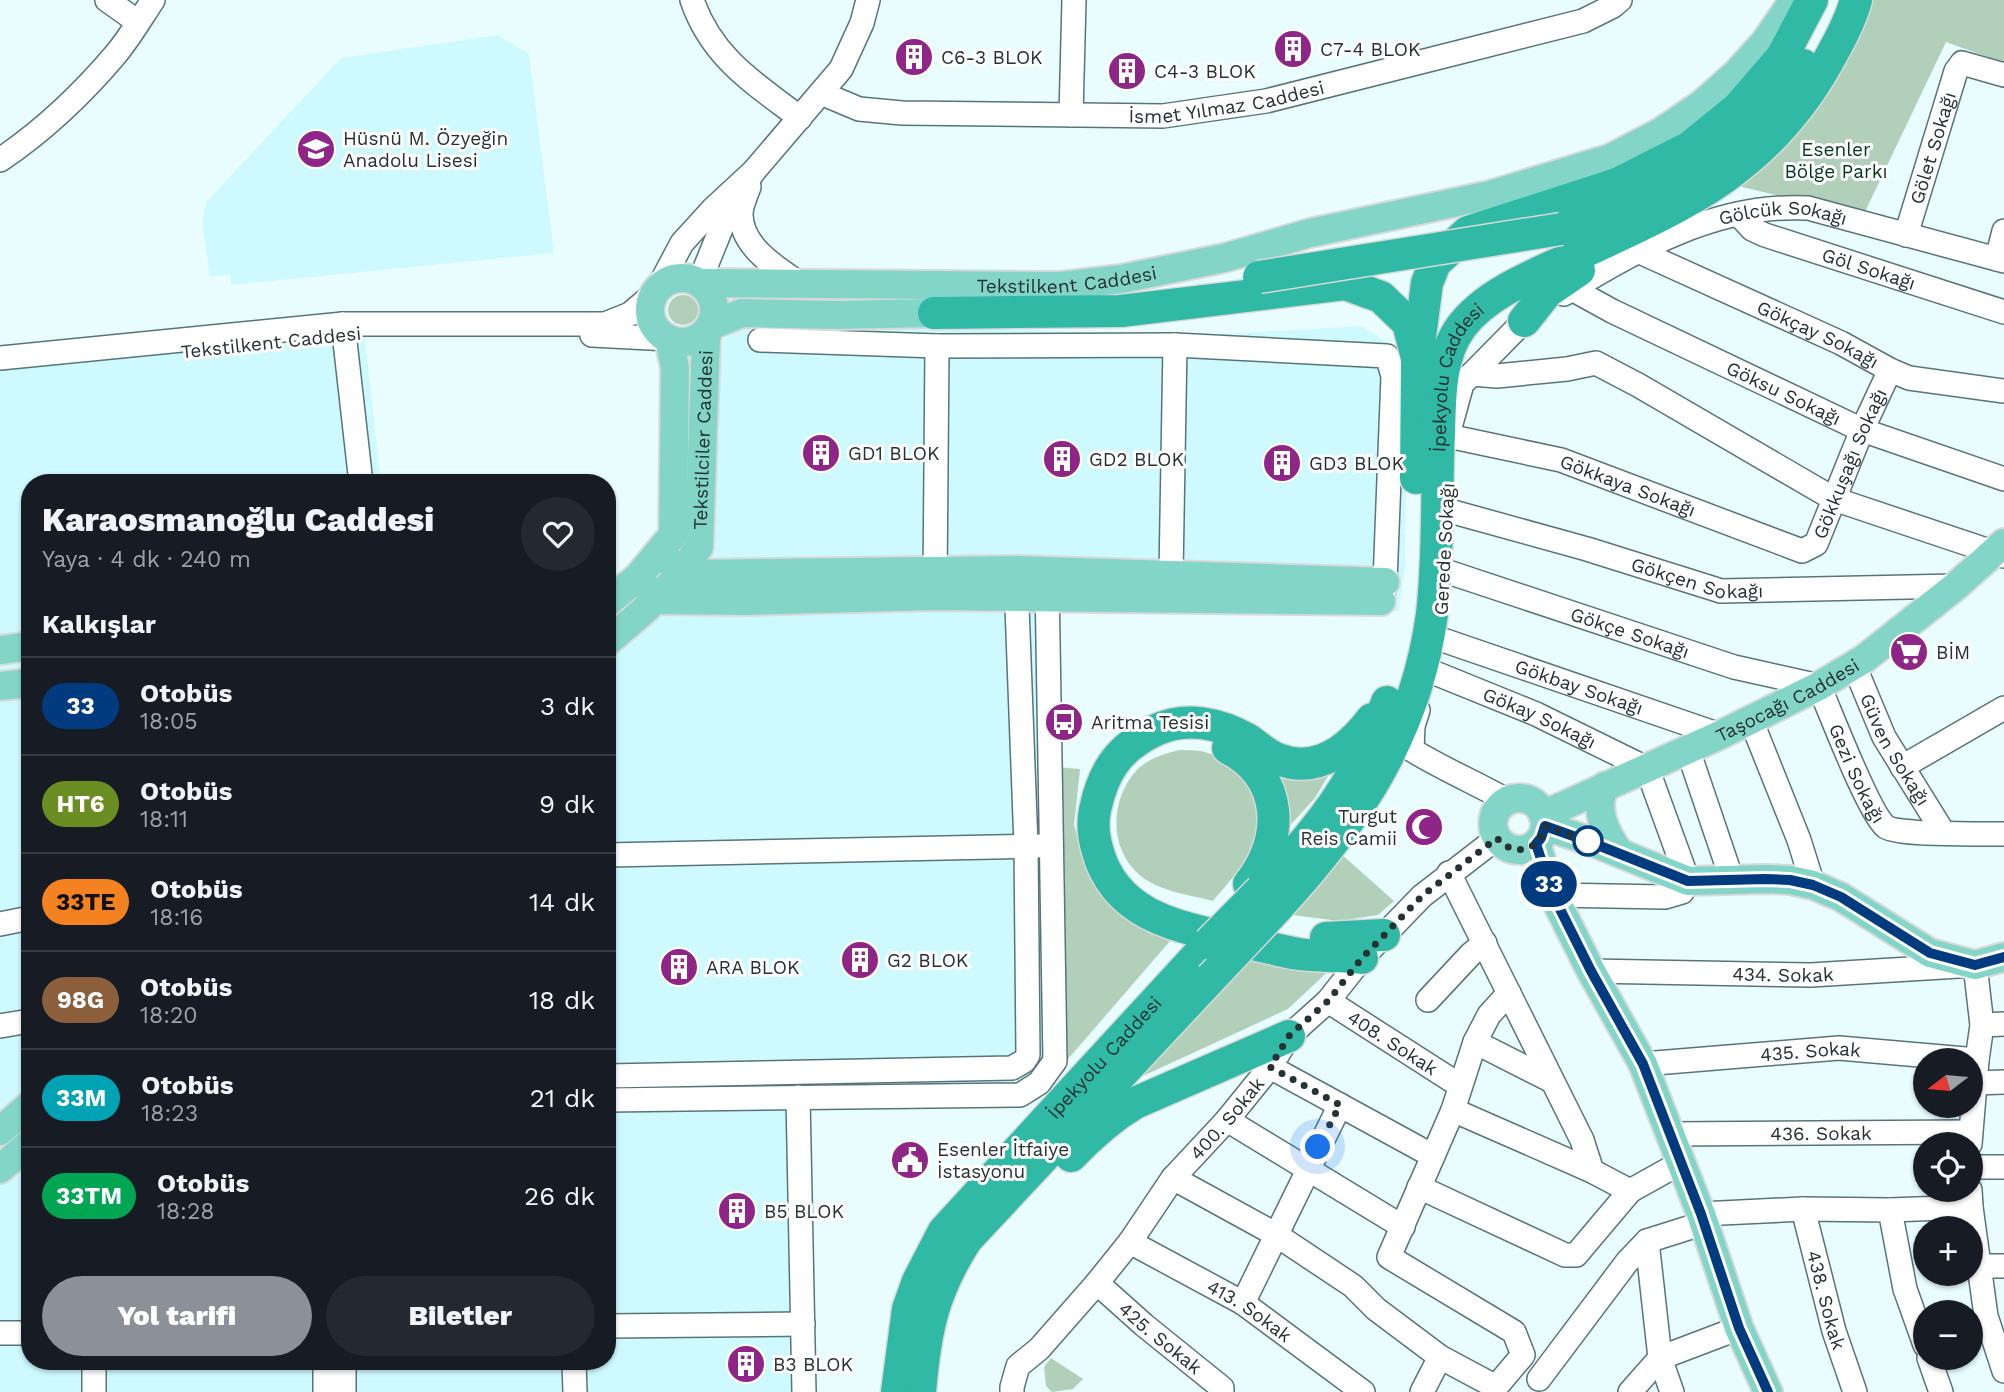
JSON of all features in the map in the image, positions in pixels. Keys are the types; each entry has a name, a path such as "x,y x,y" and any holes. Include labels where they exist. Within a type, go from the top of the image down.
{"highway":[{"name":"İpekyolu Caddesi","path":"920,1392 923,1354 938,1290 967,1239 1211,978 1263,894 1349,784 1376,733 1408,631 1414,587 1418,360 1427,283 1435,263 1468,232 1617,184 1690,147 1738,108 1782,57 1812,0"},
{"path":"934,313 1118,297 1561,229 1605,218 1674,188 1719,154 1764,113 1812,53 1842,0"},
{"name":"İpekyolu Caddesi","path":"897,1392 908,1309 918,1281 944,1231 1209,943 1223,918 1263,894 1340,835 1388,759 1409,705 1432,615 1441,380 1451,344 1462,326 1500,293 1644,237 1691,200 1727,177 1783,128 1810,93 1845,30 1856,0"},
{"path":"1524,321 1547,292 1644,237"},
{"path":"934,313 1121,311 1345,284 1381,297 1408,323 1418,360"},
{"path":"1362,958 1301,954 1195,930 1156,918 1137,908 1111,883 1102,865 1093,821 1107,771 1120,754 1137,740 1159,729 1182,723 1208,723 1247,739 1277,759 1292,764 1310,764 1328,758 1348,746 1361,734 1389,695"},
{"path":"1263,894 1275,817 1263,779 1254,767 1240,754 1225,746 1208,741 1188,740 1166,744 1132,764 1113,795 1108,816 1111,845 1121,866 1151,897 1208,915 1300,936 1330,939 1384,935"},
{"path":"923,1354 948,1300 974,1260 1090,1136 1112,1117 1135,1103 1289,1036"}],"main road":[{"name":"Tekstilkent Caddesi","path":"656,292 662,284 671,280 690,279 699,283 1061,286 1121,279 1224,258 1310,233 1490,195 1611,158 1661,132 1702,104 1737,74 1765,43 1794,0"},
{"path":"699,283 712,297 714,317 710,326"},
{"path":"656,292 650,309 651,318 654,327 668,340"},
{"name":"Tekstilkent Caddesi","path":"668,340 687,342 696,339 710,326 742,313 834,316 934,313"},
{"name":"Tekstilciler Caddesi","path":"616,634 681,575 699,547 706,338 710,326"},
{"name":"Tekstilciler Caddesi","path":"616,595 640,575 673,535 675,368 668,340"},
{"name":"Taşocağı Caddesi","path":"1541,828 1605,786 1650,774 1688,750 1819,686 1854,665 2001,550"},
{"path":"660,551 681,575 936,583 1383,591"},
{"path":"616,580 640,575 656,600 745,601 936,583"},
{"path":"0,650 21,647"},
{"path":"0,686 21,683"},
{"path":"1605,786 1601,794 1603,822 1608,838 1620,853"},
{"path":"1541,828 1521,850 1513,849 1497,838 1493,825 1494,817 1498,809 1508,801 1521,798 1537,806 1541,828 1553,895 1591,971 1643,1064 1703,1219 1739,1328 1768,1392"},
{"path":"1541,828 1620,853 1688,881 1790,880 1813,885 1841,897 1930,953 1975,965 2004,957"},
{"path":"0,1170 21,1151"}],"street":[{"path":"107,0 138,22"},
{"path":"0,160 22,145 75,97 117,52 153,0"},
{"path":"692,0 715,47 733,66 800,118"},
{"path":"699,283 722,220 731,204 754,171 841,69 862,23 868,0"},
{"path":"1071,115 1074,0"},
{"name":"İsmet Yılmaz Caddesi","path":"821,93 859,109 902,113 1163,116 1266,101 1583,21 1613,6 1619,0"},
{"name":"Gölet Sokağı","path":"1906,235 1956,71 1962,63 2004,75"},
{"path":"754,171 741,213 746,234 765,259 799,283"},
{"path":"656,292 682,243 713,209 754,171"},
{"name":"Gölcük Sokağı","path":"1572,289 1644,237 1682,230 1726,216 1786,207 1808,208 2000,260"},
{"name":"Göl Sokağı","path":"1738,214 1752,229 1765,235 2004,312"},
{"path":"2000,260 2004,231"},
{"name":"Gökçay Sokağı","path":"1644,237 1890,370 1909,377 2004,391"},
{"name":"Gerede Sokağı","path":"1508,801 1482,786 1446,771 1412,750 1413,726 1440,639 1448,436 1462,384 1524,321 1572,289"},
{"name":"Göksu Sokağı","path":"1572,289 1862,430 2004,479"},
{"name":"Tekstilkent Caddesi","path":"0,358 344,328 605,324 630,314 656,292"},
{"path":"344,328 360,474"},
{"name":"Tekstilkent Caddesi","path":"0,372 344,328 613,335 668,340"},
{"path":"760,340 937,346 1175,345 1387,356 1393,376 1383,591"},
{"path":"1171,586 1175,345"},
{"path":"936,583 937,346"},
{"path":"1472,374 1497,376 1567,369 1596,363 1835,499 2001,550"},
{"name":"Gökkuşağı Sokağı","path":"1802,551 1815,544 1890,370"},
{"name":"Gökkaya Sokağı","path":"1448,436 1561,460 1802,551"},
{"name":"Gökçen Sokağı","path":"1446,510 1587,549 1721,591 1956,586"},
{"name":"Gökçe Sokağı","path":"1442,570 1734,667 1819,686"},
{"path":"616,1076 998,1069 1019,1065 1028,1055 1026,846 1016,584"},
{"path":"616,1100 1020,1094 1039,1083 1055,1061 1046,584"},
{"name":"Gökbay Sokağı","path":"1440,639 1720,735"},
{"name":"Güven Sokağı","path":"1854,665 1884,737 1943,832"},
{"name":"Gökay Sokağı","path":"1430,671 1536,714 1650,774"},
{"name":"Gezi Sokağı","path":"1819,686 1871,806 1886,827 1903,832 2004,834"},
{"path":"1902,767 2004,708"},
{"path":"1751,720 1799,840 1813,885"},
{"path":"1688,750 1732,880"},
{"path":"1553,895 1665,897 1682,891 1688,881 1650,774"},
{"name":"400. Sokak","path":"1017,1390 1018,1366 1039,1349 1097,1283 1130,1242 1173,1178 1227,1120 1270,1067 1289,1036 1328,1001 1362,958 1422,896 1497,838"},
{"path":"616,855 1052,845"},
{"path":"1449,873 1581,1140 1592,1171"},
{"path":"0,924 21,920"},
{"path":"1428,1000 1471,954 1485,943"},
{"path":"1975,965 1993,1024 1982,1048"},
{"name":"434. Sokak","path":"1591,971 1811,975 1975,965"},
{"path":"1509,992 1489,1015 1475,1042 1453,1110 1389,1257 1514,1332 1523,1355 1543,1385 1627,1262 1647,1241 1703,1219 1803,1209 1891,1210 1944,1202"},
{"name":"408. Sokak","path":"1328,1001 1459,1085"},
{"path":"0,1026 21,1022"},
{"path":"1475,1042 1552,1081"},
{"name":"435. Sokak","path":"1643,1064 1839,1048 1913,1054"},
{"path":"1270,1067 1433,1156"},
{"path":"1983,1083 2004,1082"},
{"path":"797,1097 804,1392"},
{"path":"1243,1303 1340,1105"},
{"path":"1453,1110 1592,1171 1630,1191"},
{"path":"1227,1120 1404,1227"},
{"name":"436. Sokak","path":"1672,1134 1913,1137"},
{"path":"1419,1187 1565,1255 1576,1255 1630,1191 1682,1162"},
{"path":"1983,1167 2004,1167"},
{"path":"1173,1178 1275,1234 1353,1286 1376,1309 1440,1357 1496,1387 1523,1355"},
{"name":"438. Sokak","path":"1803,1209 1834,1331 1854,1392"},
{"path":"1891,1210 1905,1289 1913,1311"},
{"path":"1647,1241 1660,1358 1672,1392"},
{"name":"413. Sokak","path":"1130,1242 1243,1303 1363,1392"},
{"path":"1983,1266 2004,1266"},
{"path":"1983,1278 1995,1315 2004,1371"},
{"name":"425. Sokak","path":"1097,1283 1222,1388 1222,1392"},
{"path":"616,1326 803,1324"},
{"path":"1630,1392 1660,1358 1739,1328"},
{"path":"0,1333 21,1332"},
{"path":"1422,1392 1440,1357"},
{"path":"94,1370 94,1392"},
{"path":"325,1370 325,1392"},
{"path":"344,1370 344,1392"},
{"path":"574,1370 575,1392"},
{"path":"1934,1370 1941,1392"}],"shaded area":[{"path":"498,35 529,54 554,253 231,285 230,275 210,276 202,221 207,201 341,58"},
{"path":"362,311 380,474 21,474 21,1097 0,1116 0,348"},
{"path":"769,324 1205,335 1362,326 1407,356 1405,569 1399,611 1053,612 1062,1066 1025,1102 807,1104 815,1392 0,1392 0,1181 21,1162 21,1370 616,1370 616,648 709,570 720,345 734,329"}],"green space":[{"name":"Esenler Bölge Parkı","path":"1869,0 2004,0 2004,63 1946,42 1863,216 1738,186 1811,116 1852,51"},
{"path":"683,295 694,299 698,310 694,321 683,325 672,321 668,310 672,299"},
{"path":"1179,750 1200,751 1227,763 1248,785 1258,814 1254,843 1246,859 1213,901 1158,886 1142,877 1123,854 1118,840 1117,811 1127,783 1145,763"},
{"path":"1338,759 1315,798 1283,833 1271,768"},
{"path":"1056,767 1080,769 1074,825 1091,880 1119,914 1177,933 1062,1066"},
{"path":"1340,853 1394,901 1378,915 1339,921 1285,914"},
{"path":"1249,953 1337,963 1288,1009 1119,1087"},
{"path":"1051,1358 1083,1379 1073,1389 1052,1392 1046,1386 1044,1367"}],"bus line":[{"name":"33","path":"1768,1392 1739,1328 1672,1134 1643,1064 1591,971 1553,895 1536,844 1545,826 1688,881 1765,879 1790,880 1813,885 1841,897 1930,953 1975,965 2004,957"}],"place":[{"name":"C7-4 BLOK","path":"1293,49"},
{"name":"C6-3 BLOK","path":"914,57"},
{"name":"C4-3 BLOK","path":"1127,71"},
{"name":"Hüsnü M. Özyeğin Anadolu Lisesi","path":"316,149"},
{"name":"GD1 BLOK","path":"821,453"},
{"name":"GD2 BLOK","path":"1062,459"},
{"name":"GD3 BLOK","path":"1282,463"},
{"name":"BİM","path":"1909,652"},
{"name":"Aritma Tesisi","path":"1064,722"},
{"name":"Turgut Reis Camii","path":"1424,827"},
{"name":"G2 BLOK","path":"860,960"},
{"name":"ARA BLOK","path":"679,967"},
{"name":"Esenler İtfaiye İstasyonu","path":"910,1160"},
{"name":"B5 BLOK","path":"737,1211"},
{"name":"B3 BLOK","path":"746,1364"}],"route":[{"path":"1318,1147 1340,1105 1270,1067 1289,1036 1328,1001 1362,958 1422,896 1497,838 1505,846 1521,850 1536,844 1545,826 1590,842 1588,841"}]}
